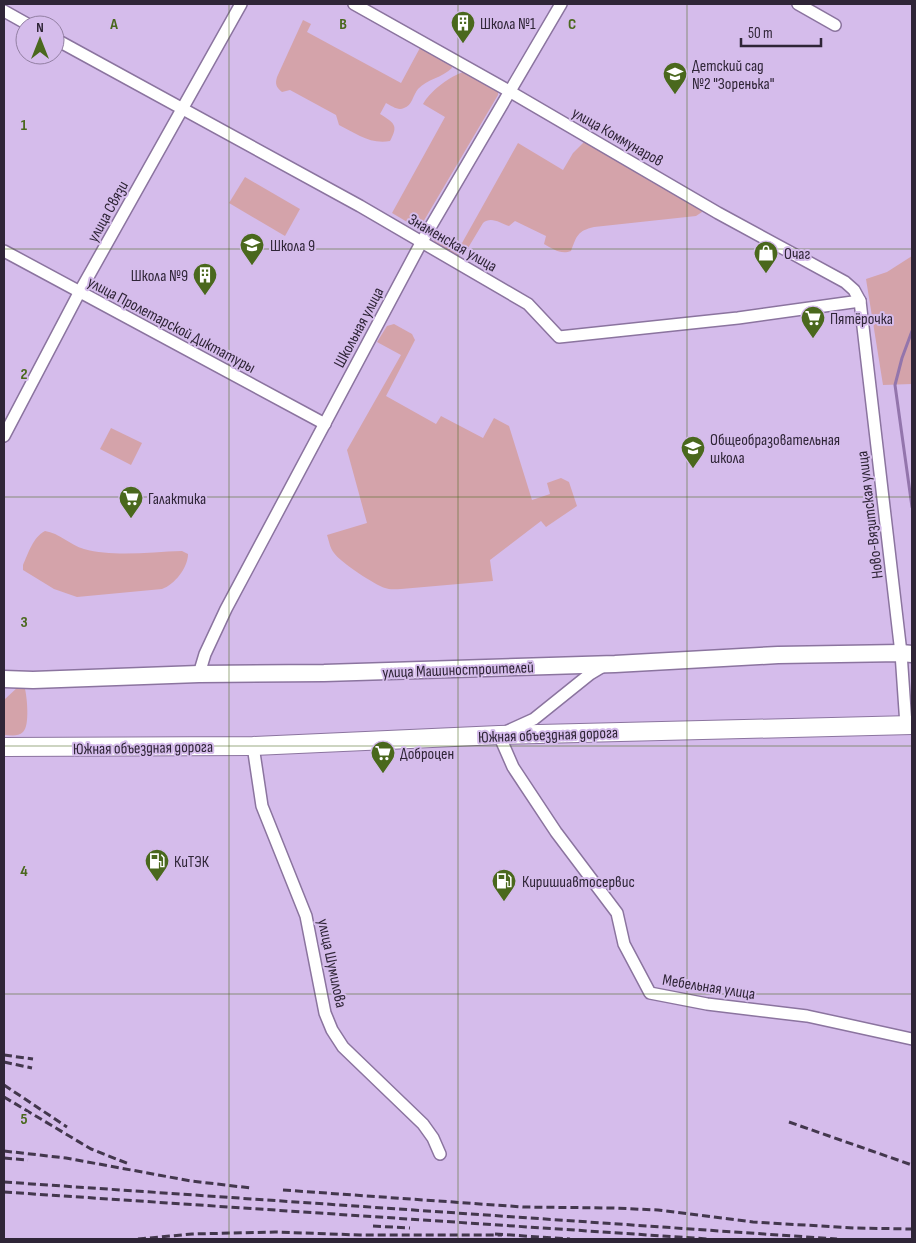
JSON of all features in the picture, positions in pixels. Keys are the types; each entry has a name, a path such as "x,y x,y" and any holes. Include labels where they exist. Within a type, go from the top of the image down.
{"main road":[{"name":"Южная объездная дорога","path":"4,748 253,746 499,735 909,725"}],"street":[{"name":"улица Связи","path":"4,436 79,293 241,4"},
{"name":"улица Коммунаров","path":"354,4 509,91 718,213 845,282 854,290 860,301"},
{"name":"Школьная улица","path":"199,674 205,654 226,609 421,243 561,4"},
{"path":"798,4 835,25"},
{"path":"4,11 15,17"},
{"name":"Знаменская улица","path":"65,44 360,206 528,304 559,337 738,318 860,301"},
{"name":"улица Пролетарской Диктатуры","path":"4,251 325,424"},
{"name":"Ново-Вязитская улица","path":"860,301 907,653 909,725"},
{"name":"улица Машиностроителей","path":"4,679 33,680 199,674 324,673 606,664 778,655 907,653"},
{"path":"499,735 534,719 590,674 606,664"},
{"name":"Мебельная улица","path":"499,735 513,767 534,799 556,832 617,913 624,944 650,993 707,1004 807,1016 912,1039"},
{"name":"улица Шумилова","path":"253,746 262,806 306,916 325,1013 332,1030 343,1047 423,1124 433,1138 440,1154"}],"shaded area":[{"path":"303,20 311,24 307,32 401,83 421,46 451,64 452,68 418,89 407,107 397,109 386,103 380,114 394,125 393,136 390,141 370,140 339,125 336,115 290,90 282,92 277,87 277,77"},
{"path":"466,71 498,89 498,95 419,229 392,213 445,117 423,104 442,84"},
{"path":"584,142 701,207 702,212 696,216 594,227 581,232 571,251 567,252 557,251 544,244 546,236 515,221 509,226 496,221 486,221 465,253 458,255 450,252 433,239 437,229 462,243 518,143 563,170 573,153"},
{"path":"245,177 300,209 285,236 229,203"},
{"path":"912,256 912,384 883,385 866,279 887,272"},
{"path":"394,324 412,334 415,340 386,396 436,424 441,416 483,438 494,418 509,426 532,500 550,494 547,483 561,478 569,482 577,506 546,527 541,521 490,560 493,581 387,589 350,567 338,557 331,547 327,535 367,523 347,450 401,355 377,342 387,326"},
{"path":"111,428 142,443 131,465 100,449"},
{"path":"45,531 84,549 107,553 182,551 188,554 186,565 171,584 162,589 77,597 54,589 23,570 23,565 31,546 37,537"},
{"path":"19,686 25,689 26,693 27,724 19,735 4,735 4,700"}],"waterway":[{"path":"912,331 895,385 912,507"}],"railway":[{"path":"4,1055 33,1059"},
{"path":"4,1062 32,1068"},
{"path":"4,1085 67,1127"},
{"path":"4,1097 91,1149 129,1164"},
{"path":"789,1122 912,1165"},
{"path":"4,1151 66,1158 191,1181 251,1188"},
{"path":"4,1158 28,1160"},
{"path":"4,1182 837,1239"},
{"path":"283,1190 523,1207 658,1210 753,1222 854,1228 912,1229"},
{"path":"4,1192 708,1239"},
{"path":"373,1226 410,1228"},
{"path":"138,1239 192,1234 275,1232 360,1235 502,1235"},
{"path":"495,1234 570,1239"}],"place":[{"name":"Школа №1","path":"463,44"},
{"name":"Детский сад №2 \"Зоренька\"","path":"675,95"},
{"name":"Школа 9","path":"252,266"},
{"name":"Очаг","path":"766,274"},
{"name":"Школа №9","path":"205,296"},
{"name":"Пятёрочка","path":"813,339"},
{"name":"Общеобразовательная школа","path":"693,469"},
{"name":"Галактика","path":"131,519"},
{"name":"Доброцен","path":"383,774"},
{"name":"КиТЭК","path":"157,882"},
{"name":"Киришиавтосервис","path":"504,902"}]}
